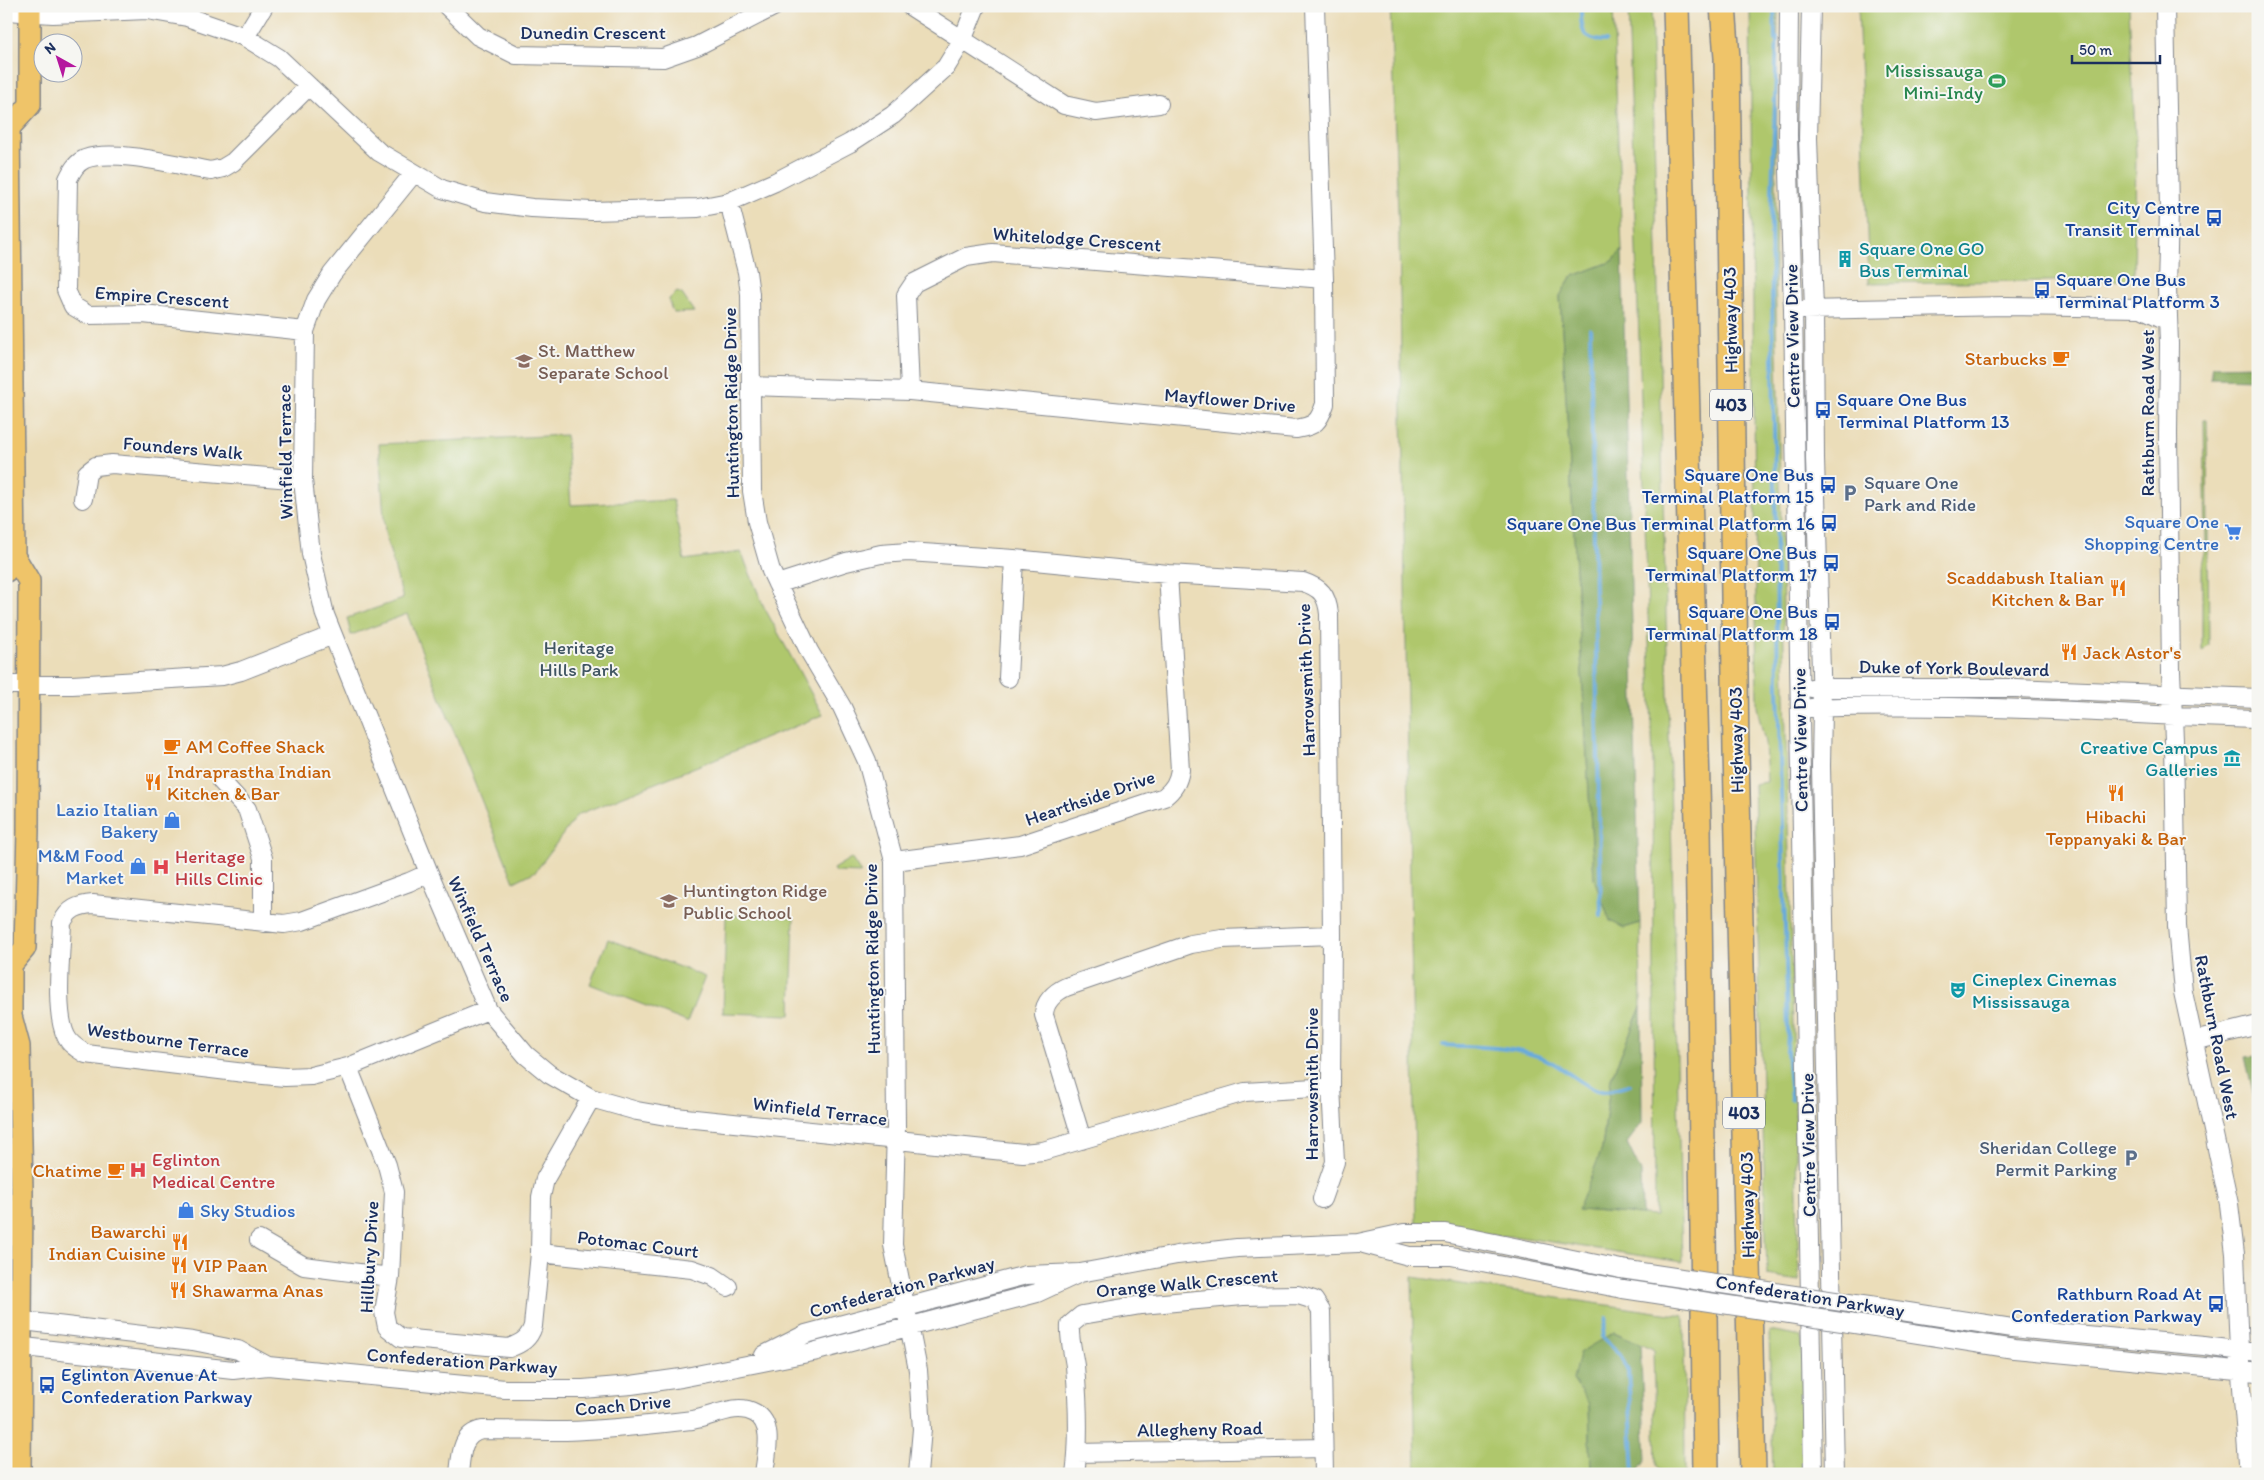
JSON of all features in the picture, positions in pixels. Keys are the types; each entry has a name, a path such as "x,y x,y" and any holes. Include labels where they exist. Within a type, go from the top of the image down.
{"highway":[{"name":"Highway 403","path":"1723,6 1726,58 1736,761 1753,1474"},
{"path":"1726,58 1737,6"},
{"name":"403","path":"1675,8 1698,823 1706,1474"}],"main road":[{"path":"20,1474 13,1346 20,1046 9,1024 8,961 25,948 29,580 10,564 8,124 30,105 30,9"}],"street":[{"path":"245,37 264,6"},
{"name":"Dunedin Crescent","path":"447,6 478,36 516,55 663,58 696,46 774,6"},
{"path":"910,6 1064,105 1096,112 1159,104"},
{"path":"6,11 30,9 53,14 147,10 186,17 245,37 279,58 379,152 413,174 442,189 485,202 532,208 592,211 698,208 729,202 775,182 842,147 893,115 946,67 962,41 976,6"},
{"name":"Mayflower Drive","path":"751,386 910,391 1296,429 1309,427 1316,422 1325,404 1324,279 1315,6"},
{"name":"Centre View Drive","path":"1789,6 1788,135 1793,310 1813,1474"},
{"name":"Centre View Drive","path":"1811,6 1808,138 1814,309 1815,459 1822,708 1821,766 1834,1474"},
{"name":"Rathburn Road West","path":"2165,6 2169,210 2168,321 2172,696 2177,926 2183,992 2229,1204 2235,1254 2239,1350 2249,1371 2249,1474"},
{"name":"Empire Crescent","path":"305,331 143,314 88,315 73,306 66,290 66,253 68,179 74,167 84,160 98,156 135,158 212,171 223,168 233,162 309,86"},
{"name":"Winfield Terrace","path":"413,174 332,274 316,300 305,331 302,480 311,554 325,615 332,635 483,1003 526,1055 549,1074 590,1098 637,1111 666,1116 895,1141 1023,1153 1043,1151 1244,1092 1331,1087"},
{"name":"Huntington Ridge Drive","path":"729,202 747,272 750,294 752,491 766,555 777,584 809,651 842,707 867,761 894,861 895,1141 893,1245 918,1370 922,1429 918,1474"},
{"name":"Whitelodge Crescent","path":"910,391 906,295 914,283 966,257 993,253 1324,279"},
{"path":"1793,310 2007,306 2141,308 2168,321"},
{"name":"Founders Walk","path":"84,498 87,473 96,466 112,464 302,480"},
{"name":"Harrowsmith Drive","path":"777,584 881,554 930,552 1168,574 1303,582 1323,592 1328,601 1332,935 1331,1087 1335,1162 1322,1199"},
{"path":"1008,678 1008,648 1014,559"},
{"name":"Hearthside Drive","path":"894,861 1020,845 1164,797 1172,791 1179,779 1180,770 1168,574"},
{"path":"6,685 72,685 222,676 332,635"},
{"name":"Duke of York Boulevard","path":"1799,688 2016,688 2172,696 2258,698"},
{"name":"Duke of York Boulevard","path":"1800,709 1941,707 2258,719"},
{"path":"222,782 247,809 263,858 264,923"},
{"name":"Westbourne Terrace","path":"429,873 302,921 284,924 93,904 73,909 62,923 60,1019 66,1037 75,1048 86,1054 254,1074 311,1076 348,1067 488,1010"},
{"path":"1082,1140 1044,1015 1046,1007 1054,994 1066,987 1191,944 1222,939 1332,935"},
{"path":"2194,1042 2258,1025"},
{"name":"Hillbury Drive","path":"348,1067 387,1165 394,1192 390,1277 384,1312 388,1327 401,1338 509,1348 523,1342 530,1336 533,1326 540,1254 541,1197 545,1179 590,1098"},
{"name":"Confederation Parkway","path":"741,1366 806,1334 1026,1275 1080,1274 1177,1255 1236,1248 1358,1243 1404,1233 1445,1233 1620,1269 2012,1328 2258,1353"},
{"path":"259,1240 304,1266 390,1277"},
{"name":"Confederation Parkway","path":"1358,1243 1409,1256 1451,1256 1623,1289 2014,1349 2249,1371"},
{"name":"Potomac Court","path":"540,1254 692,1269 712,1276 728,1287"},
{"name":"Confederation Parkway","path":"13,1346 233,1370 268,1366 505,1389 583,1389 631,1385 814,1352 1037,1293 1080,1274"},
{"name":"Orange Walk Crescent","path":"1075,1474 1077,1453 1074,1364 1069,1337 1070,1324 1082,1315 1140,1305 1243,1296 1298,1295 1314,1300 1320,1311 1324,1474"},
{"name":"Confederation Parkway","path":"14,1320 193,1341 238,1350 268,1366"},
{"name":"Coach Drive","path":"459,1474 464,1441 472,1432 482,1430 567,1431 627,1428 703,1418 740,1408 756,1414 766,1425 768,1441 764,1474"},
{"name":"Allegheny Road","path":"1077,1453 1324,1448"}],"green space":[{"path":"1390,6 1613,6 1622,250 1613,261 1571,277 1560,296 1594,878 1624,928 1640,923 1641,1007 1611,1078 1602,1149 1579,1210 1655,1216 1653,764 1628,6 1651,6 1682,1262 1519,1237 1459,1232 1416,1225 1399,238"},
{"path":"1750,6 1778,6 1775,271 1799,1281 1767,1276 1754,784 1767,782 1765,743 1757,707"},
{"name":"Mississauga Mini-Indy","path":"1858,6 2129,6 2136,155 2134,280 1869,283"},
{"path":"1622,250 1640,923 1624,928 1610,921 1594,879 1560,296 1571,277 1613,261"},
{"path":"677,292 682,294 694,312 674,313 669,299"},
{"path":"2258,365 2258,379 2210,378 2213,366"},
{"path":"2204,420 2207,420 2209,645 2202,652 2202,563 2206,550"},
{"name":"Heritage Hills Park","path":"566,435 571,505 673,500 684,560 741,552 764,607 823,715 577,815 536,871 514,882 407,614 351,635 347,618 403,599 385,533 379,444"},
{"path":"851,858 861,873 835,872 833,869"},
{"path":"726,915 794,917 791,1015 723,1013"},
{"path":"608,939 705,977 687,1022 590,984"},
{"path":"1641,1007 1642,1123 1627,1143 1641,1172 1642,1215 1578,1210 1602,1149 1611,1078"},
{"path":"2258,1056 2258,1114 2245,1057"},
{"path":"1412,1277 1684,1316 1685,1474 1664,1474 1656,1466 1653,1349 1614,1332 1573,1379 1589,1404 1591,1474 1416,1474"},
{"path":"1769,1331 1802,1337 1804,1474 1773,1474"},
{"path":"1614,1332 1640,1344 1646,1460 1636,1474 1591,1474 1589,1404 1573,1380 1579,1353"}],"waterway":[{"path":"1581,6 1581,21 1584,32 1591,39 1606,41"},
{"path":"1774,6 1775,40"},
{"path":"1777,38 1771,225 1778,689 1788,1030 1787,1051 1791,1099"},
{"path":"1590,329 1601,916"},
{"path":"1443,1045 1493,1048 1531,1054 1549,1061 1584,1084 1600,1091 1609,1091 1630,1085"},
{"path":"1606,1318 1602,1337 1620,1354 1628,1371 1634,1474"}],"place":[{"name":"Mississauga Mini-Indy","path":"1997,81"},
{"name":"City Centre Transit Terminal","path":"2214,218"},
{"name":"Square One GO Bus Terminal","path":"1845,259"},
{"name":"Square One Bus Terminal Platform 3","path":"2042,290"},
{"name":"Starbucks","path":"2061,358"},
{"name":"St. Matthew Separate School","path":"524,361"},
{"name":"Square One Bus Terminal Platform 13","path":"1823,410"},
{"name":"Square One Bus Terminal Platform 15","path":"1828,485"},
{"name":"Square One Park and Ride","path":"1850,493"},
{"name":"Square One Bus Terminal Platform 16","path":"1829,523"},
{"name":"Square One Shopping Centre","path":"2233,532"},
{"name":"Square One Bus Terminal Platform 17","path":"1831,563"},
{"name":"Scaddabush Italian Kitchen & Bar","path":"2118,588"},
{"name":"Square One Bus Terminal Platform 18","path":"1832,622"},
{"name":"Jack Astor's","path":"2069,652"},
{"name":"AM Coffee Shack","path":"172,746"},
{"name":"Creative Campus Galleries","path":"2232,758"},
{"name":"Indraprastha Indian Kitchen & Bar","path":"153,782"},
{"name":"Hibachi Teppanyaki & Bar","path":"2116,793"},
{"name":"Lazio Italian Bakery","path":"172,820"},
{"name":"M&M Food Market","path":"138,866"},
{"name":"Heritage Hills Clinic","path":"161,867"},
{"name":"Huntington Ridge Public School","path":"669,901"},
{"name":"Cineplex Cinemas Mississauga","path":"1958,990"},
{"name":"Sheridan College Permit Parking","path":"2131,1158"},
{"name":"Chatime","path":"116,1170"},
{"name":"Eglinton Medical Centre","path":"138,1170"},
{"name":"Sky Studios","path":"186,1210"},
{"name":"Bawarchi Indian Cuisine","path":"180,1242"},
{"name":"VIP Paan","path":"179,1265"},
{"name":"Shawarma Anas","path":"178,1290"},
{"name":"Rathburn Road At Confederation Parkway","path":"2216,1304"},
{"name":"Eglinton Avenue At Confederation Parkway","path":"47,1385"}]}
